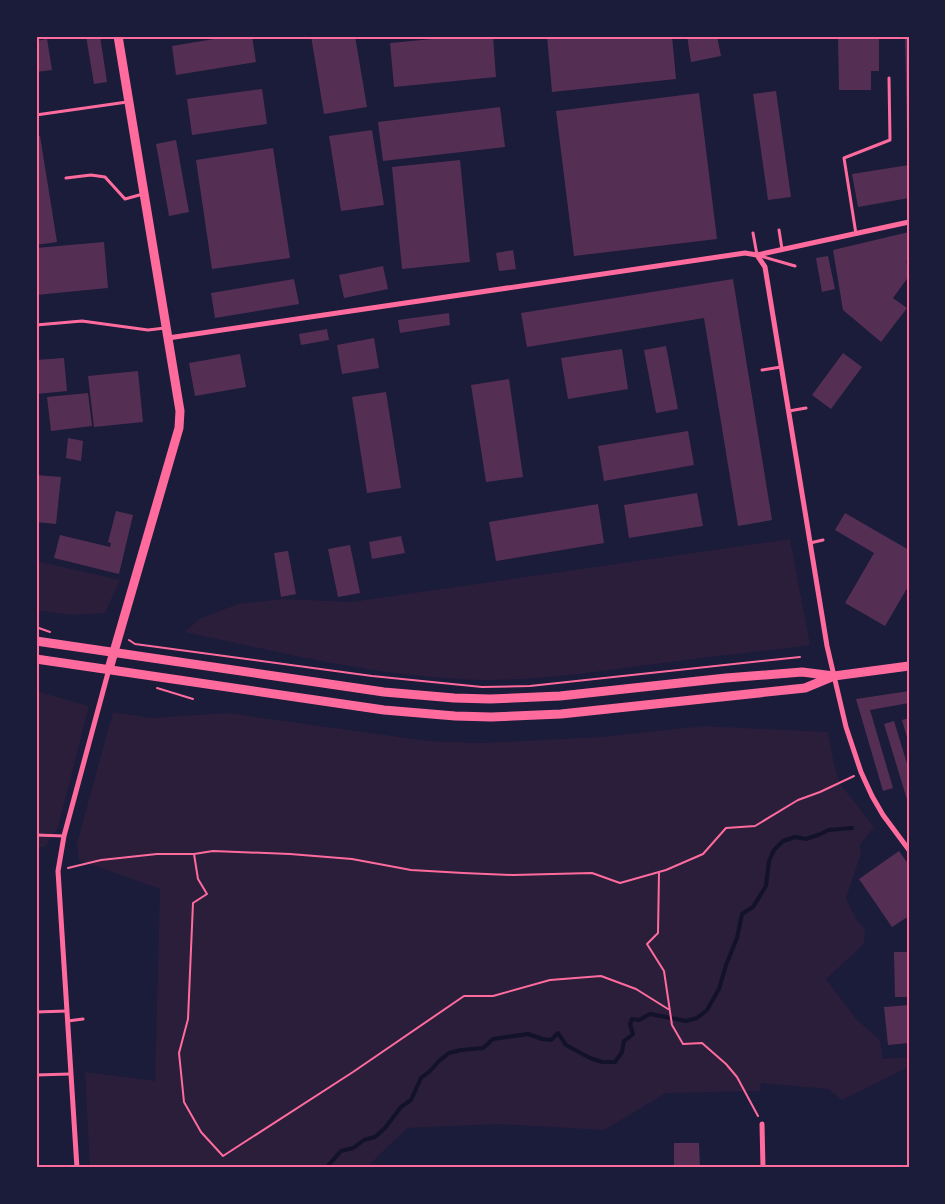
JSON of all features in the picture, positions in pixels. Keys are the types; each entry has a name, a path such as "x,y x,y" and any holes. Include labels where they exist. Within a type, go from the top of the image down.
{"street":[{"path":"77,1168 58,871 64,836 109,669 178,428 180,411 118,36"},
{"path":"168,338 735,254 757,255 909,222"},
{"path":"757,255 765,267 827,646 846,727 862,772 883,814 909,850"},
{"path":"36,641 384,692 454,698 490,699 560,696 726,678 802,672 834,676 909,666"},
{"path":"36,659 384,710 491,717 570,714 805,688 834,676"},
{"path":"762,1124 763,1168"}],"lane":[{"path":"856,234 844,158 890,140 890,78"},
{"path":"36,116 129,101"},
{"path":"66,178 91,175 105,177 125,199 144,194"},
{"path":"779,230 782,250"},
{"path":"753,233 757,255 795,266"},
{"path":"36,326 82,321 148,330 166,328"},
{"path":"762,370 781,367"},
{"path":"789,411 806,408"},
{"path":"810,543 823,540"},
{"path":"36,835 64,836"},
{"path":"36,1012 67,1011"},
{"path":"68,1021 83,1019"},
{"path":"36,1075 71,1074"}],"path":[{"path":"36,627 51,632"},
{"path":"135,644 372,676 482,687 530,686 800,657"},
{"path":"157,688 194,699"},
{"path":"58,871 101,860 213,851 290,854 352,860 411,870 513,875 592,873 620,883 659,872 703,854 726,828 755,826 798,800 862,772"},
{"path":"194,854 198,879 207,894 193,903 188,1019 179,1053 184,1102 201,1132 223,1156 353,1072 464,996 493,996 550,980 601,976 636,989 668,1009"},
{"path":"659,872 658,933 647,944 664,971 668,1009 672,1025 683,1044 702,1043 726,1064 737,1077 762,1124"}],"shaded area":[{"path":"790,539 810,645 572,675 487,680 411,675 335,664 185,632 199,619 238,604 282,599 351,602"},
{"path":"36,561 120,580 105,613 71,615 36,610"},
{"path":"36,691 89,706 58,827 45,847 36,847"},
{"path":"113,712 152,718 228,713 428,741 482,743 600,737 704,726 828,732 835,769 841,785 874,827 860,845 861,854 846,898 856,919 865,929 864,944 826,979 856,1019 880,1040 883,1059 909,1057 909,1067 842,1100 828,1089 761,1083 760,1091 666,1093 604,1130 498,1124 407,1128 366,1168 90,1168 85,1072 155,1081 160,889 79,860 77,843"}],"building":[{"path":"86,36 100,36 107,82 94,84"},
{"path":"232,36 252,36 256,62 176,75 172,46"},
{"path":"311,36 355,36 367,107 324,114"},
{"path":"464,36 493,36 496,77 394,87 390,43"},
{"path":"547,36 672,36 676,79 552,92"},
{"path":"687,36 717,36 721,56 691,62"},
{"path":"838,36 879,36 879,71 871,71 871,90 839,90"},
{"path":"905,36 909,36 909,132 907,132"},
{"path":"47,39 52,70 36,72 36,41"},
{"path":"262,89 267,124 192,135 187,99"},
{"path":"776,91 791,197 768,200 753,94"},
{"path":"699,93 717,239 574,256 556,111"},
{"path":"500,107 505,147 383,161 378,122"},
{"path":"372,130 384,205 341,211 329,136"},
{"path":"36,136 40,136 57,242 36,245"},
{"path":"176,140 189,212 169,216 156,144"},
{"path":"273,148 290,258 212,269 196,160"},
{"path":"460,160 470,262 402,269 392,167"},
{"path":"909,165 909,198 858,207 852,174"},
{"path":"909,232 909,258 906,262 909,264 909,276 893,298 907,308 881,342 843,310 833,250"},
{"path":"104,242 108,288 36,295 36,248"},
{"path":"513,250 516,269 499,271 496,253"},
{"path":"828,256 835,289 822,292 816,258"},
{"path":"383,266 388,289 344,298 339,275"},
{"path":"294,279 299,304 215,318 211,293"},
{"path":"733,279 772,520 738,526 704,318 527,347 521,313"},
{"path":"449,313 450,325 400,333 398,320"},
{"path":"327,329 329,340 301,345 299,334"},
{"path":"374,338 379,368 342,374 337,345"},
{"path":"666,346 678,409 656,413 644,350"},
{"path":"622,349 628,389 568,399 561,358"},
{"path":"843,353 862,367 831,409 812,395"},
{"path":"240,354 246,387 195,396 189,363"},
{"path":"64,358 67,391 36,394 36,360"},
{"path":"138,371 143,422 94,427 88,376"},
{"path":"509,379 523,477 486,482 471,385"},
{"path":"386,392 401,488 367,493 352,397"},
{"path":"88,393 92,426 51,431 47,397"},
{"path":"688,431 694,465 604,481 598,446"},
{"path":"68,438 83,441 81,461 66,458"},
{"path":"36,475 61,477 56,524 36,522"},
{"path":"697,493 703,526 629,538 624,505"},
{"path":"598,504 604,543 496,561 489,522"},
{"path":"116,511 133,515 119,574 54,558 60,535 110,547 111,543 108,542"},
{"path":"845,513 909,550 909,585 885,626 845,603 874,553 835,530"},
{"path":"401,536 405,553 372,559 369,542"},
{"path":"350,545 360,593 338,597 328,549"},
{"path":"288,551 296,594 281,597 274,553"},
{"path":"909,691 909,703 870,710 893,788 883,791 856,699"},
{"path":"909,718 909,741 908,741 902,720"},
{"path":"894,721 909,770 909,806 884,724"},
{"path":"899,851 909,865 909,916 892,927 859,879"},
{"path":"894,952 909,952 909,997 895,997"},
{"path":"909,1005 909,1043 888,1045 884,1007"},
{"path":"674,1143 699,1143 700,1168 674,1168"}],"waterway":[{"path":"326,1168 341,1151 353,1148 364,1140 375,1137 385,1128 401,1107 411,1100 421,1078 449,1053 483,1048 493,1039 528,1034 551,1040 558,1033 566,1045 590,1058 602,1062 615,1062 622,1052 624,1041 633,1034 630,1024 632,1019 639,1020 650,1014 686,1021 697,1018 707,1010 719,989 737,938 742,914 753,907 766,886 769,861 774,850 783,841 795,837 806,839 829,830 852,828"}]}
